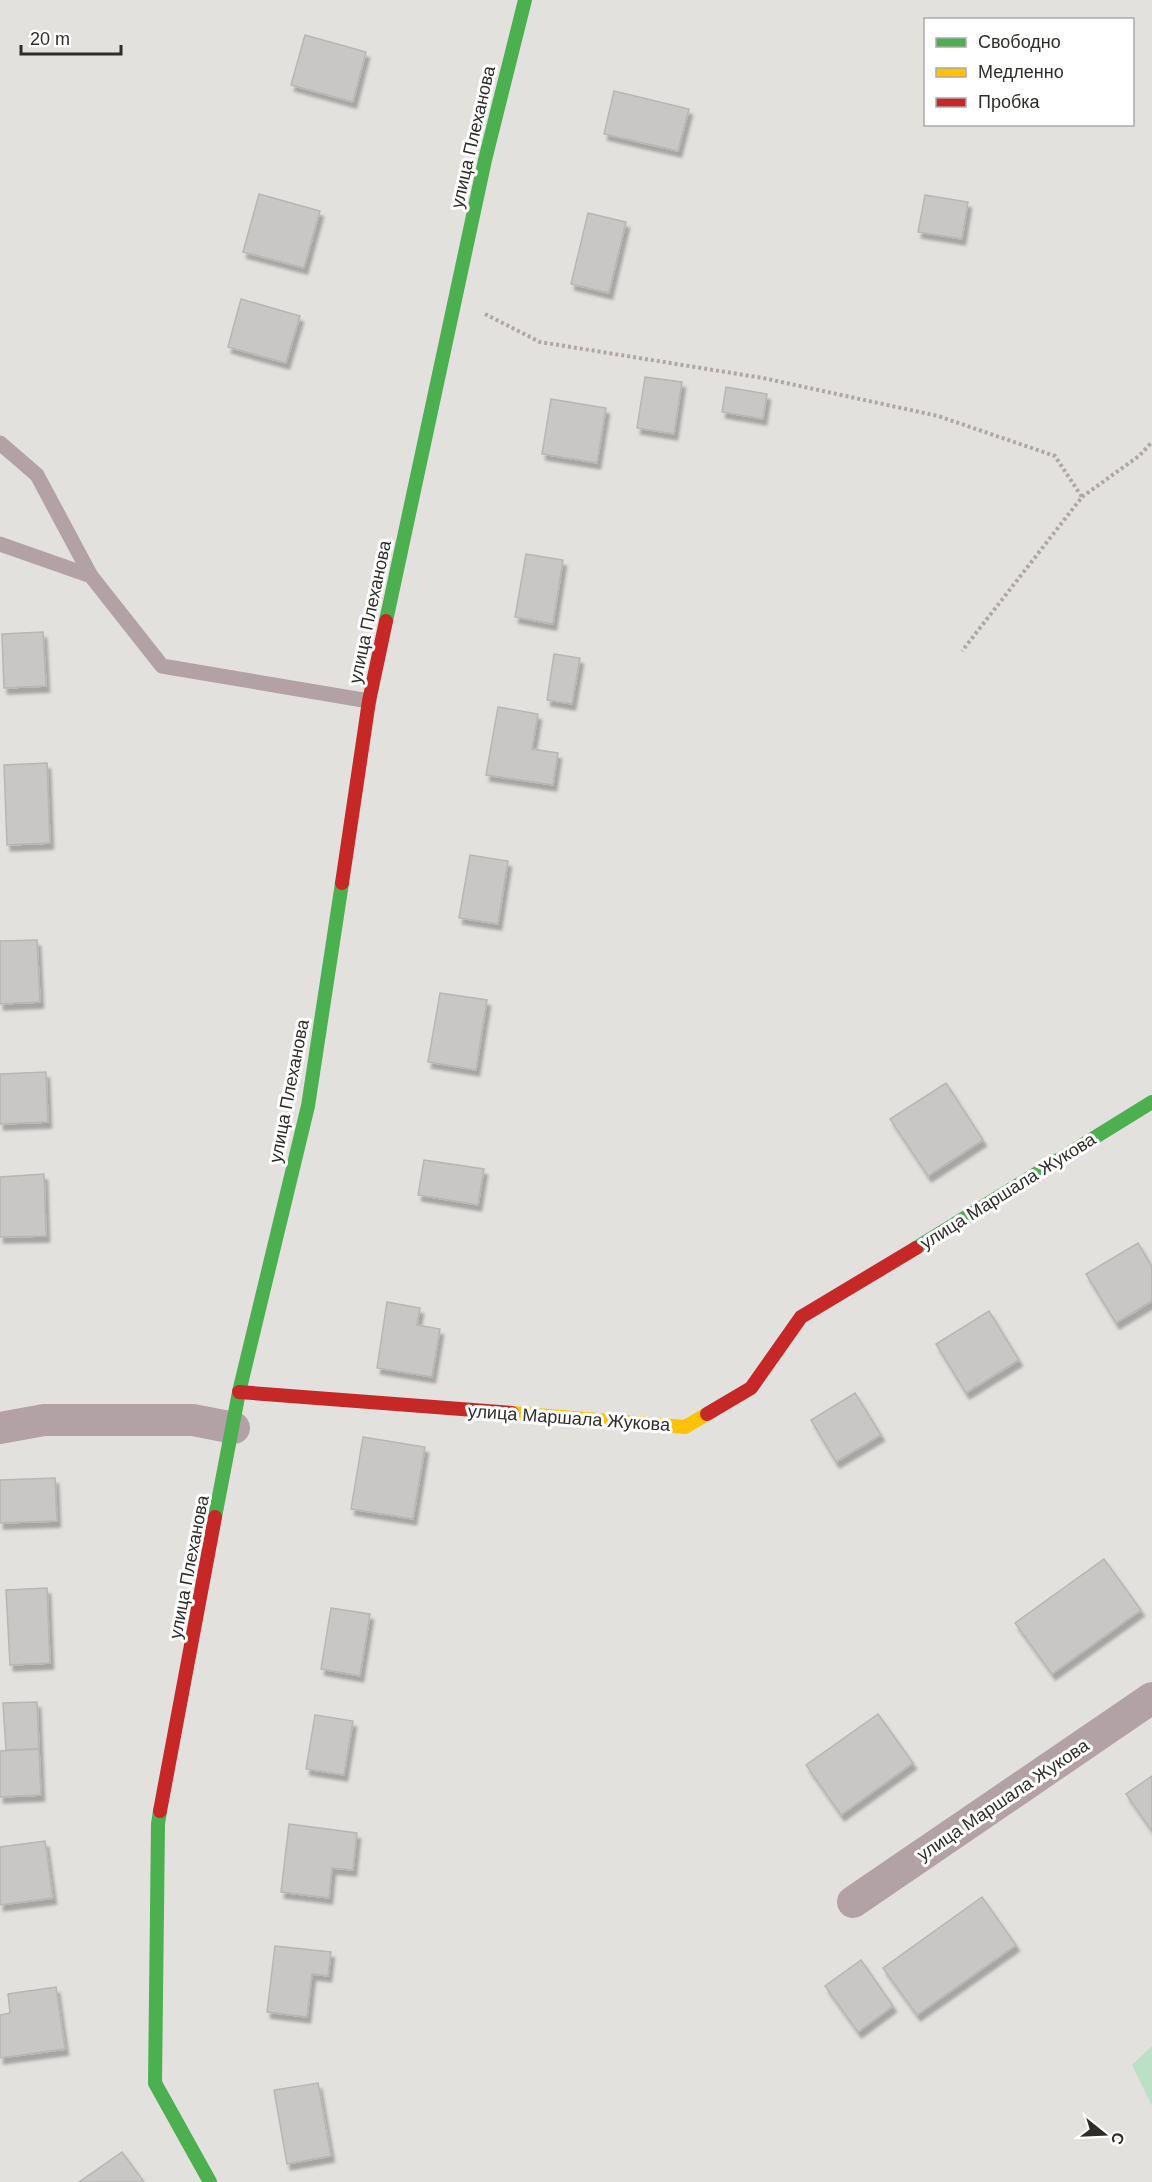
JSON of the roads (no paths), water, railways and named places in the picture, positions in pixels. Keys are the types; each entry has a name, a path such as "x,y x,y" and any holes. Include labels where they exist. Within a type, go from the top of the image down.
{"street":[{"name":"улица Плеханова","path":"210,2182 155,2083 158,1824 239,1392 308,1106 369,702 484,160 525,0"},
{"name":"улица Маршала Жукова","path":"239,1392 685,1427 751,1388 801,1317 1152,1102"},
{"path":"0,1428 44,1420 193,1420 234,1428"},
{"name":"улица Маршала Жукова","path":"853,1902 1152,1698"}],"lane":[{"path":"0,443 37,475 91,576 162,666 369,702"},
{"path":"0,544 91,576"}]}
